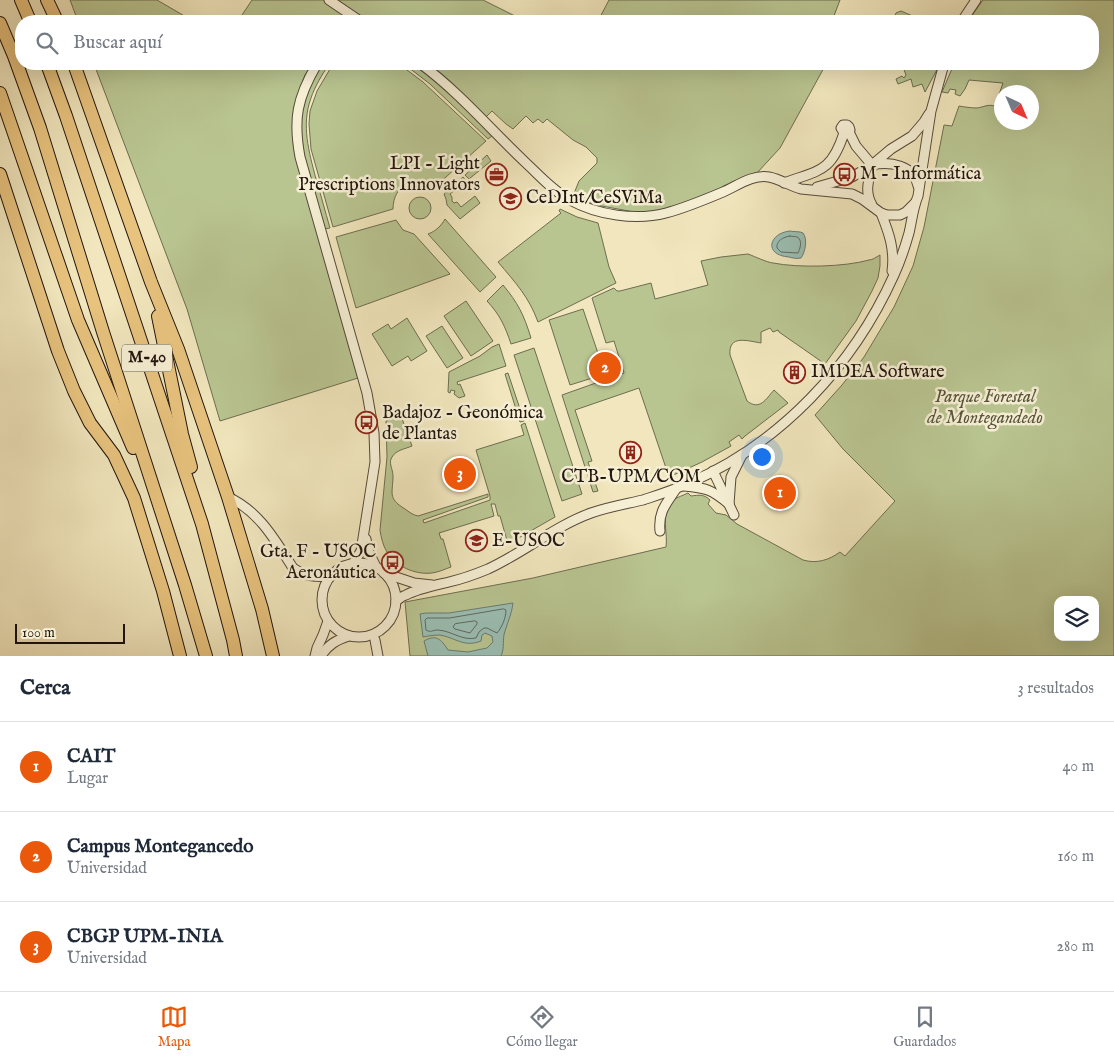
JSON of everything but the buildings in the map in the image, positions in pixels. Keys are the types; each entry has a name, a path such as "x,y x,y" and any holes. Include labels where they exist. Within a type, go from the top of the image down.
{"highway":[{"path":"21,0 27,15"},
{"path":"47,0 54,15"},
{"name":"M-40","path":"0,23 15,59"},
{"name":"M-40","path":"19,70 40,128 206,656"},
{"name":"M-40","path":"49,70 202,524 236,656"},
{"path":"76,70 151,282 178,349 228,497 262,610 273,656"},
{"path":"0,93 78,320 168,531"},
{"path":"0,174 58,351 74,391 90,423 114,455 134,498 163,592 180,656"},
{"path":"151,282 182,434 199,496 202,524"}],"street":[{"path":"329,0 346,15"},
{"path":"966,15 976,0"},
{"path":"314,70 305,85 300,100 296,122 296,138 367,393 374,433 374,462 365,529 361,550 353,564"},
{"path":"429,70 444,82 499,137 569,200 602,212 637,217 661,214 693,204 757,177 776,179 793,187 807,190 852,194 887,216 900,215 912,208 918,196 931,111 942,70"},
{"path":"807,190 852,177 872,165 891,149 912,136 931,111"},
{"path":"784,183 808,176 822,169 837,154 846,132 872,165 870,179"},
{"path":"872,165 882,163 904,167 914,176 918,189"},
{"path":"872,205 868,199 867,185 875,172 882,167 891,165"},
{"path":"396,601 406,594 458,580 489,569 560,528 592,513 679,487 742,455 793,415 810,399 837,368 858,339 877,309 894,275 909,233 915,202"},
{"path":"881,213 892,248 891,273 886,290"},
{"path":"728,504 731,477 742,455"},
{"path":"713,471 734,515"},
{"path":"679,487 706,488 717,493 728,504"},
{"path":"660,531 660,516 667,502 679,487"},
{"path":"228,497 262,521 294,568 299,572 311,577 331,576"},
{"path":"365,529 368,550 376,567"},
{"path":"353,564 365,564 376,567 391,581 395,591 394,614 386,626 375,634 362,638 349,636 333,628 323,610 322,598 325,586 331,576 341,568 353,564"},
{"path":"384,573 414,583 437,585"},
{"path":"315,656 328,621"},
{"path":"321,656 332,643 349,636"},
{"path":"375,640 378,656"}],"green space":[{"path":"70,0 157,0 183,15 76,15"},
{"path":"252,0 483,0 513,15 360,15 349,8 344,15 242,15"},
{"path":"609,0 840,0 834,15 601,15"},
{"name":"Parque Forestal de Montegandedo","path":"983,0 1114,0 1114,656 410,656 405,602 533,578 666,547 665,519 667,508 674,500 688,493 691,496 699,495 706,497 710,500 708,504 716,513 726,515 737,524 803,560 818,561 832,557 840,552 845,556 895,501 843,449 815,415 864,357 894,307 913,266 924,227 944,125 952,126 959,106 977,108 988,105 994,106 994,130 1039,130 1039,85 1002,85 1003,83 969,80 960,96 955,94 956,90 950,89 948,93 942,92 951,70 1099,70 1099,15 973,15"},
{"path":"901,11 910,15 895,15"},
{"path":"96,70 309,70 299,91 295,107 308,197 358,378 220,421 187,309"},
{"path":"319,70 326,70 311,98 306,128 311,159 330,228 324,229 302,150 300,120 307,90"},
{"path":"329,70 407,70 423,82 486,141 436,186 428,182 413,181 401,188 397,193 393,209 333,227 311,149 310,111 317,91"},
{"path":"412,70 422,70 439,83 492,136 488,139 430,84"},
{"path":"435,70 823,70 780,148 757,173 695,199 659,211 640,213 596,205 573,196 579,181 597,163 597,158 586,147 573,140 547,119 543,123 538,119 533,123 526,116 513,129 492,111 486,117"},
{"path":"904,70 937,70 925,92 922,84 913,87 911,79 898,84 896,79 902,76 904,78 906,75"},
{"path":"487,155 491,161 469,179 465,175"},
{"path":"463,177 466,181 450,194 452,201 454,203 457,202 461,207 475,196 480,203 460,219 447,205 444,194"},
{"path":"420,197 428,200 431,208 428,216 420,219 412,216 409,208 412,200"},
{"path":"560,209 577,217 598,223 609,267 616,283 538,322 526,297 498,262 561,213"},
{"path":"445,219 496,277 480,292 428,234 438,228"},
{"path":"396,220 403,230 414,234 450,274 356,308 336,237"},
{"path":"748,254 784,265 808,266 859,262 872,260 880,255 880,266 878,278 856,321 825,364 778,330 773,332 770,328 761,332 761,343 740,340 732,344 730,355 747,401 756,405 762,403 774,390 788,403 742,439 739,435 729,442 731,446 702,462 669,477 639,388 575,410 592,461 588,462 598,491 593,492 562,395 624,373 614,341 606,343 592,298 614,288 620,291 651,283 655,299 708,285 701,261"},
{"path":"503,285 520,310 531,338 511,344 502,321 487,301"},
{"path":"466,301 493,341 471,356 444,316"},
{"path":"583,309 605,374 570,385 549,320"},
{"path":"407,318 427,351 411,361 408,356 392,366 372,334 388,324 391,329"},
{"path":"442,326 463,358 447,368 426,336"},
{"path":"499,344 506,366 457,382 458,385 460,384 465,396 459,398 454,394 455,391 451,390 450,393 448,392 449,372"},
{"path":"534,348 582,494 562,501 514,355"},
{"path":"508,373 524,421 520,422 505,374"},
{"path":"401,416 412,446 398,451 391,459 393,476 392,495 399,505 418,516 488,494 488,497 423,520 424,523 490,500 476,450 524,435 521,425 525,423 555,517 508,544 495,504 491,504 494,516 439,533 441,539 443,539 451,567 432,573 419,573 401,566 386,550 380,530 387,457 386,421"}],"water":[{"path":"790,231 802,232 805,236 804,253 801,258 781,255 772,248 772,244 777,236"},
{"path":"513,603 504,634 501,656 428,656 424,641 428,639 438,639 448,650 468,652 487,648 493,642 492,636 485,633 482,635 481,641 475,643 464,643 439,635 423,637 420,614 449,613"}],"place":[{"name":"LPI - Light Prescriptions Innovators","path":"496,174"},
{"name":"M - Informática","path":"844,174"},
{"name":"CeDInt/CeSViMa","path":"510,198"},
{"name":"Campus Montegancedo","path":"605,368"},
{"name":"IMDEA Software","path":"795,372"},
{"name":"Badajoz - Geonómica de Plantas","path":"366,423"},
{"name":"CTB-UPM/COM","path":"631,452"},
{"name":"CBGP UPM-INIA","path":"460,474"},
{"name":"CAIT","path":"780,493"},
{"name":"E-USOC","path":"476,541"},
{"name":"Gta. F - USOC Aeronáutica","path":"392,562"}]}
